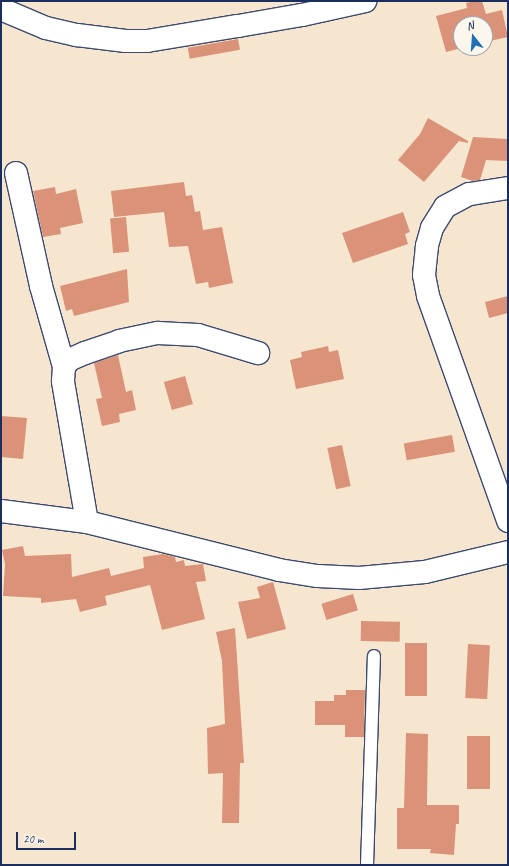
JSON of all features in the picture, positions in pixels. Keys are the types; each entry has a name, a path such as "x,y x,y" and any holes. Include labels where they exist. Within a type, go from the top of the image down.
{"street":[{"path":"1,9 46,28 77,35 126,41 147,41 302,15 365,1"},
{"path":"16,173 41,286 64,368 63,381 87,522"},
{"path":"508,188 469,194 445,207 430,234 427,246 424,275 428,296 508,521"},
{"path":"64,368 69,360 85,353 119,341 158,334 198,335 258,353"},
{"path":"1,511 87,522 279,570 318,576 359,578 425,572 508,552"}],"lane":[{"path":"367,865 374,656"}],"building":[{"path":"482,1 486,14 502,10 508,37 493,40 493,16 453,16 453,50 446,52 436,16 467,8 466,3"},
{"path":"238,39 240,50 190,59 188,48"},
{"path":"428,118 468,141 468,143 459,141 424,182 398,160 420,134"},
{"path":"473,137 508,139 508,161 486,160 480,180 473,181 461,177"},
{"path":"184,182 186,196 192,195 195,212 200,211 203,230 222,227 233,283 209,288 208,282 196,284 188,246 169,247 164,212 114,217 111,191"},
{"path":"55,187 56,194 76,189 83,223 60,228 61,234 43,237 33,191"},
{"path":"403,212 410,232 405,234 408,244 353,263 342,233"},
{"path":"126,217 129,252 113,253 110,218"},
{"path":"127,269 129,302 74,316 72,309 66,311 60,286"},
{"path":"508,296 508,313 489,318 485,302"},
{"path":"328,346 329,352 338,350 344,379 296,389 290,360 302,357 301,352"},
{"path":"118,355 126,392 132,390 136,410 119,414 120,422 102,426 96,399 102,398 94,363"},
{"path":"185,376 193,404 172,410 164,382"},
{"path":"1,416 27,418 23,459 1,457"},
{"path":"452,435 455,452 407,460 404,444"},
{"path":"342,445 351,486 336,489 327,448"},
{"path":"23,546 25,556 71,554 72,577 109,568 111,576 144,568 143,557 163,554 175,557 176,562 184,560 185,566 203,564 206,581 196,582 205,619 162,630 150,585 105,596 107,605 80,612 76,599 41,603 41,598 3,596 5,564 2,550"},
{"path":"273,582 286,629 247,639 238,602 260,598 257,587"},
{"path":"353,594 358,610 326,620 321,604"},
{"path":"361,621 400,622 400,642 361,641"},
{"path":"235,628 244,763 240,763 239,823 222,823 223,773 208,774 207,728 225,724 222,661 216,632"},
{"path":"405,643 427,643 427,696 405,696"},
{"path":"468,644 490,645 487,699 465,698"},
{"path":"346,690 365,690 364,737 345,737 345,725 315,725 315,701 334,701 334,695 346,695"},
{"path":"406,733 428,734 427,805 459,805 459,824 456,824 454,855 430,853 431,849 397,849 397,808 404,808"},
{"path":"467,736 490,736 490,789 467,789"}]}
